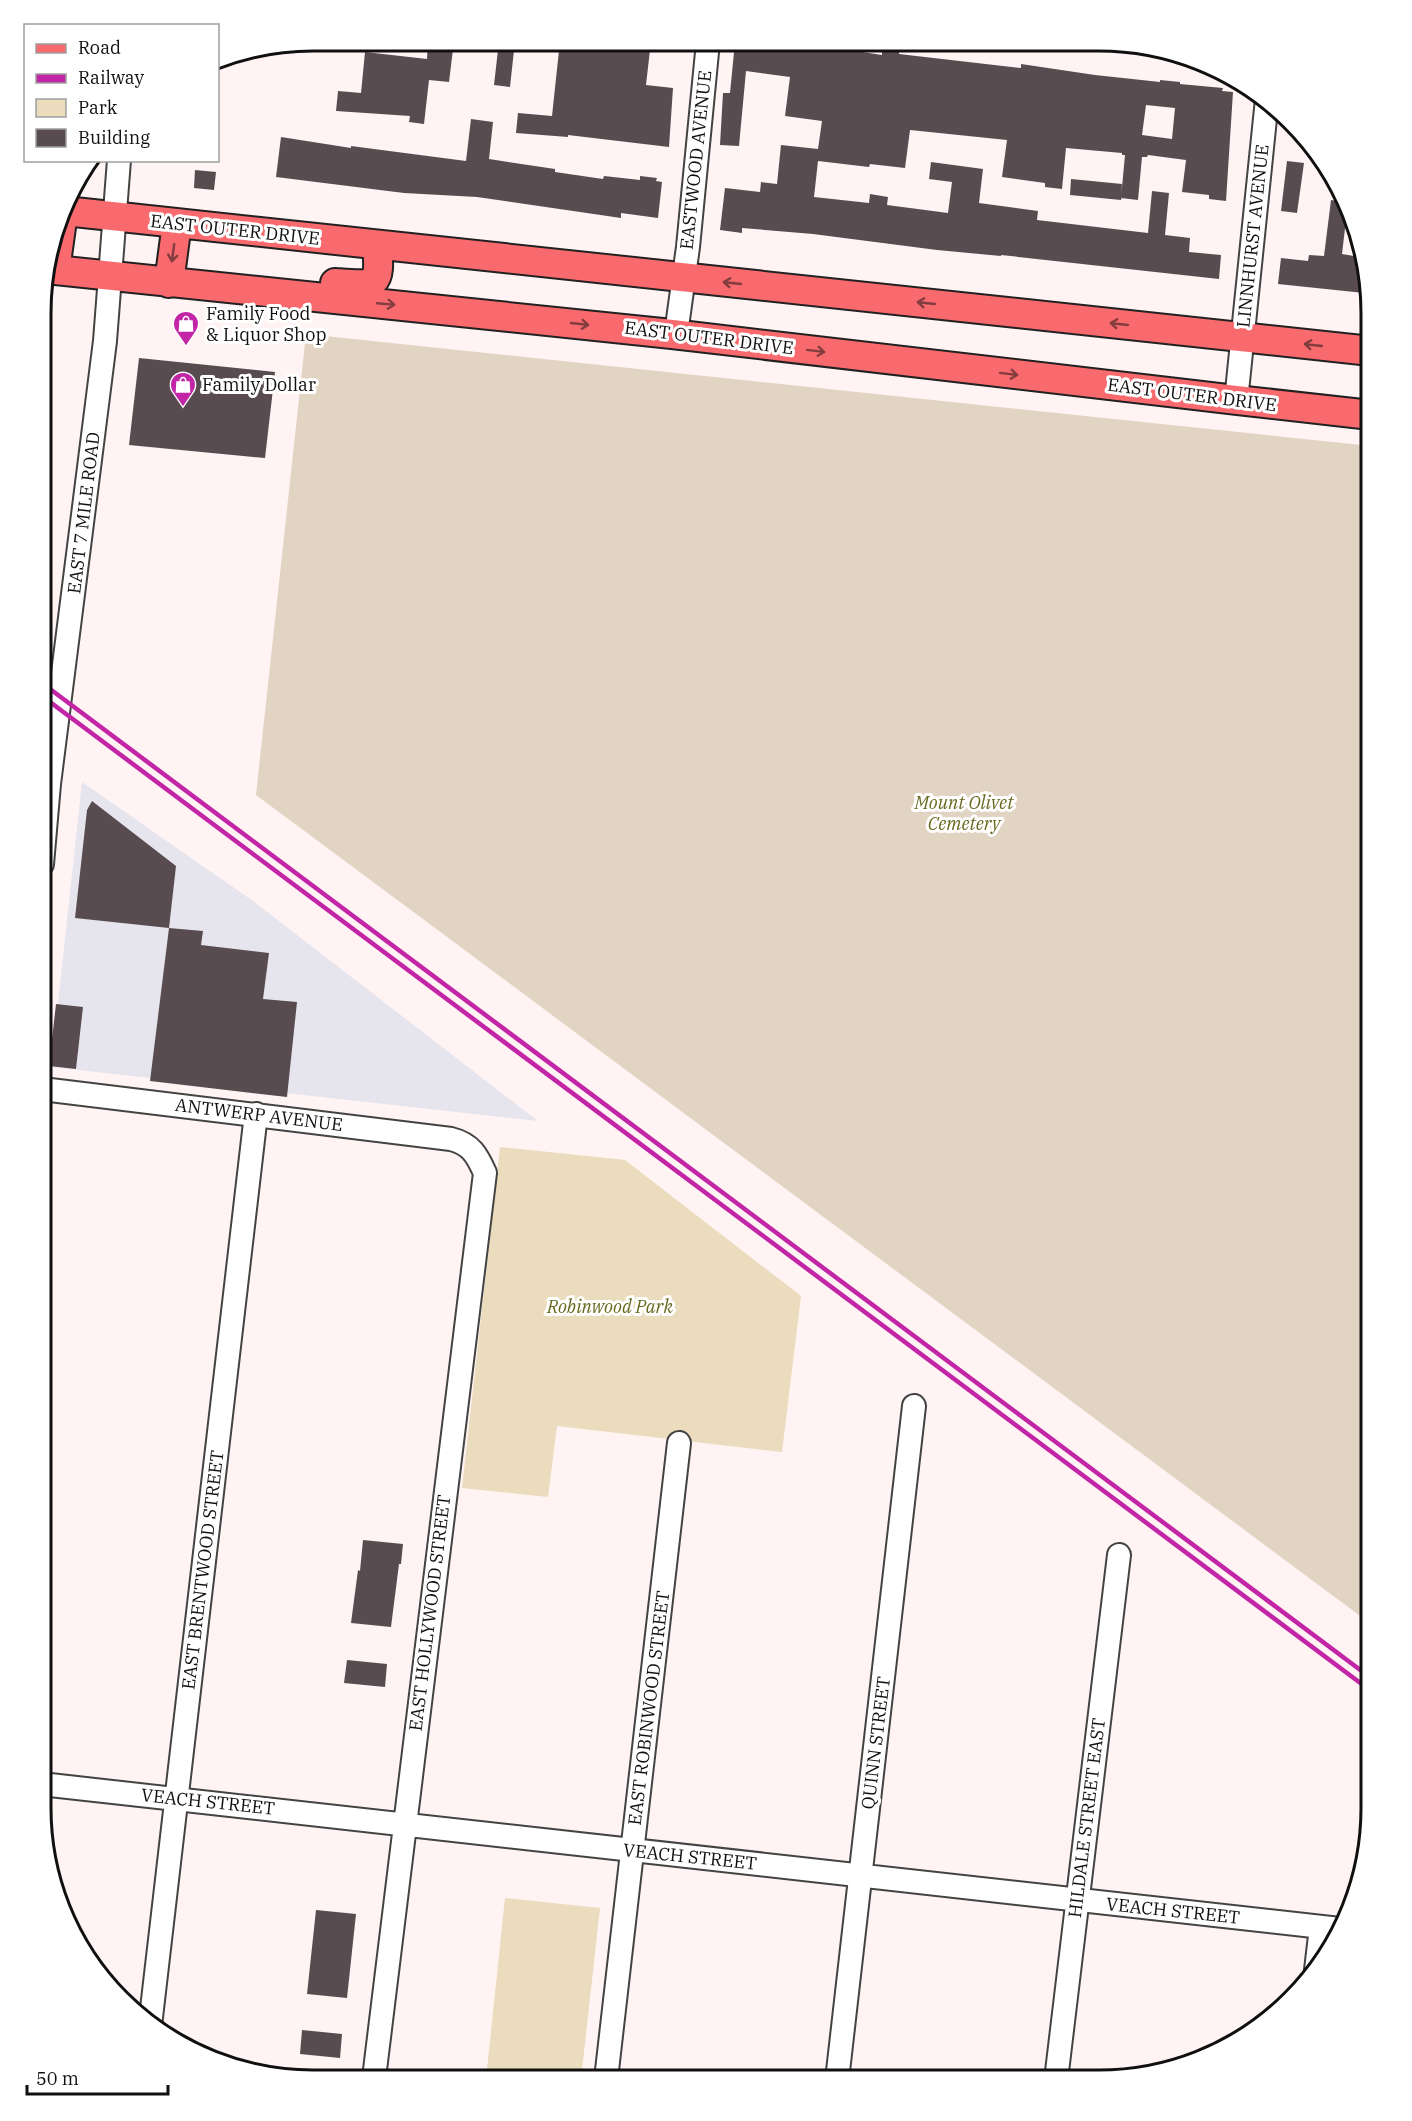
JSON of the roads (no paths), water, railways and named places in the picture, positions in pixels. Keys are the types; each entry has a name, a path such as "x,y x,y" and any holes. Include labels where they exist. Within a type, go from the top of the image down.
{"main road":[{"name":"EAST OUTER DRIVE","path":"72,212 1361,350"},
{"path":"169,284 177,224"},
{"path":"224,288 274,277 370,284 376,279 379,270 377,245"},
{"name":"EAST OUTER DRIVE","path":"55,270 169,284 676,334 1361,414"}],"street":[{"name":"EASTWOOD AVENUE","path":"676,334 688,247 707,51"},
{"name":"LINNHURST AVENUE","path":"1236,400 1266,111"},
{"name":"EAST 7 MILE ROAD","path":"51,768 105,341 119,162"},
{"name":"ANTWERP AVENUE","path":"51,1090 451,1139 469,1145 473,1151"},
{"name":"EAST BRENTWOOD STREET","path":"151,2014 256,1114"},
{"name":"EAST HOLLYWOOD STREET","path":"375,2070 485,1173 473,1151"},
{"name":"QUINN STREET","path":"838,2070 914,1406"},
{"name":"EAST ROBINWOOD STREET","path":"607,2070 679,1443"},
{"name":"HILDALE STREET EAST","path":"1057,2070 1119,1555"},
{"name":"VEACH STREET","path":"51,1785 1331,1928"}],"railway":[{"path":"51,690 1361,1671"},
{"path":"51,703 1361,1684"}],"place":[{"name":"Family Food & Liquor Shop","path":"186,347"},
{"name":"Family Dollar","path":"183,408"}],"park label":[{"name":"Mount Olivet Cemetery","path":"964,813"},
{"name":"Robinwood Park","path":"610,1307"}]}
